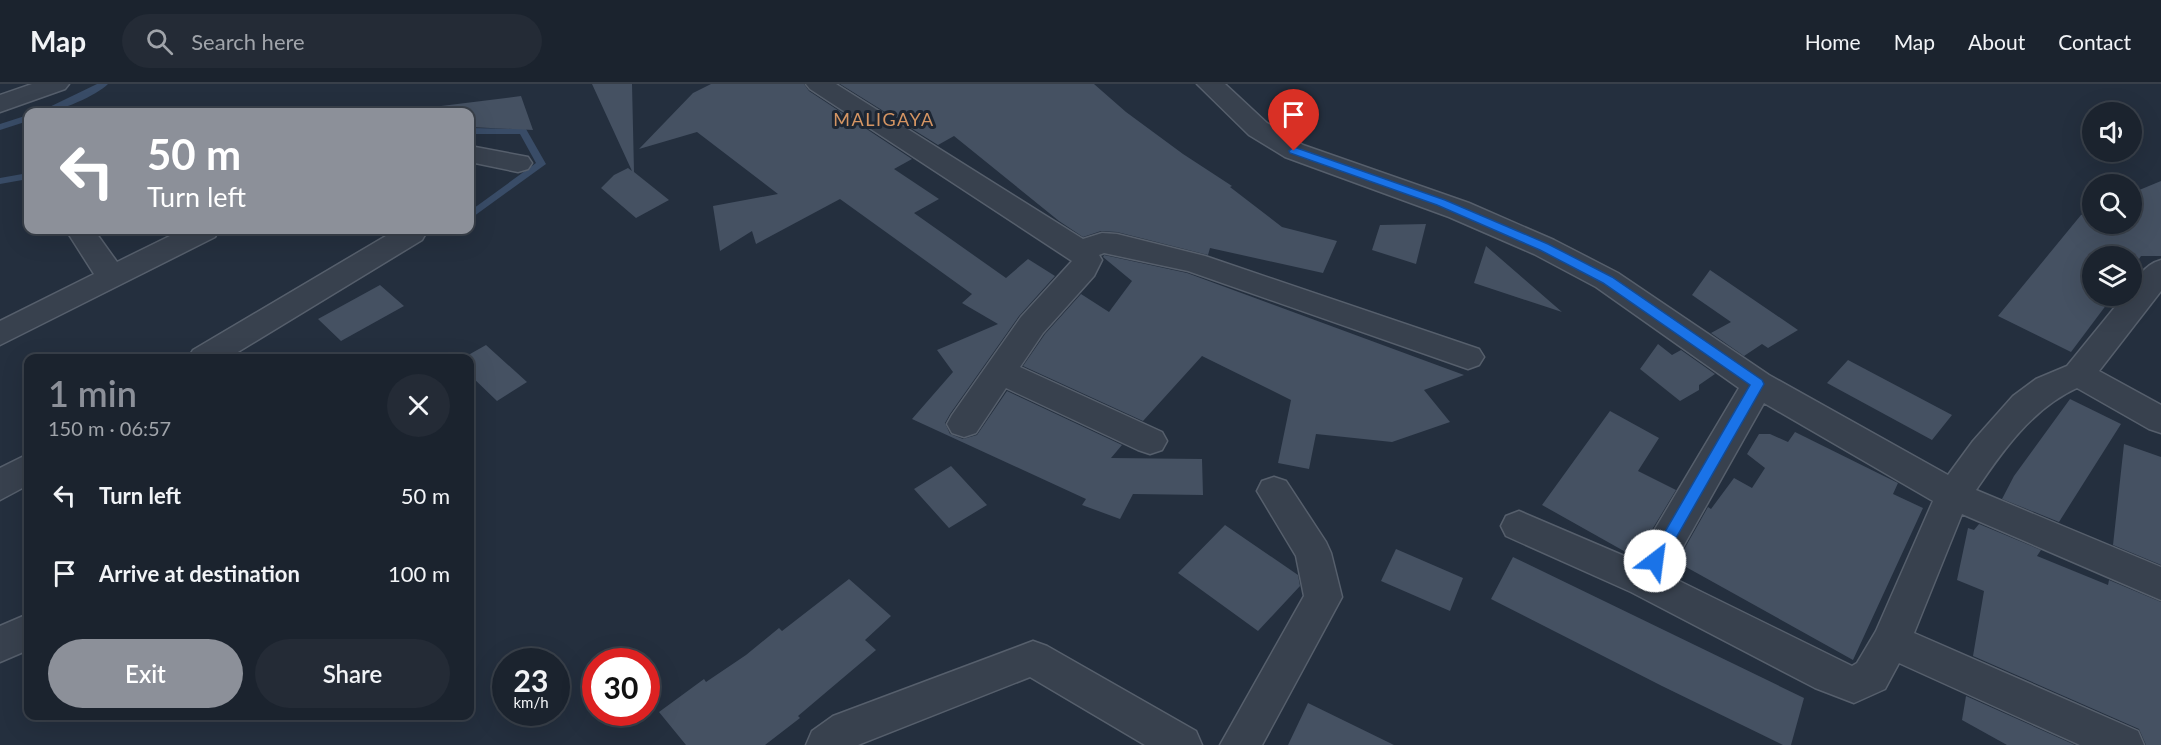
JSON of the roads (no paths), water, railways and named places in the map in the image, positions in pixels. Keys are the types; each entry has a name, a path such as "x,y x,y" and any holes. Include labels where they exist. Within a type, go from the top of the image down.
{"street":[{"path":"0,104 56,84"},
{"path":"819,84 1080,251 1087,260 1084,269 1032,325 964,424"},
{"path":"1210,84 1258,129 1294,151 1459,210 1544,247 1607,280 1758,384 1953,495 2161,584"},
{"path":"474,155 518,163"},
{"path":"83,234 111,277"},
{"path":"0,334 197,234"},
{"path":"228,353 410,234"},
{"path":"1080,251 1102,243 1117,244 1195,263 1468,357"},
{"path":"1519,526 1644,581 1829,675 1854,685 1871,676 1891,641 1953,495 1984,450 2025,405 2047,388 2078,374 2161,270"},
{"path":"1000,371 1150,441"},
{"path":"2078,374 2161,420"},
{"path":"1644,581 1758,384"},
{"path":"0,486 24,471"},
{"path":"1240,745 1323,597 1313,553 1274,491"},
{"path":"0,645 24,633"},
{"path":"1891,641 2124,745"},
{"path":"826,745 847,729 1033,658 1182,745"}],"waterway":[{"path":"53,108 97,89 103,84"},
{"path":"0,127 24,119"},
{"path":"474,131 523,131 541,164 474,213"},
{"path":"0,181 24,177"}],"district":[{"name":"MALIGAYA","path":"884,120"}]}
